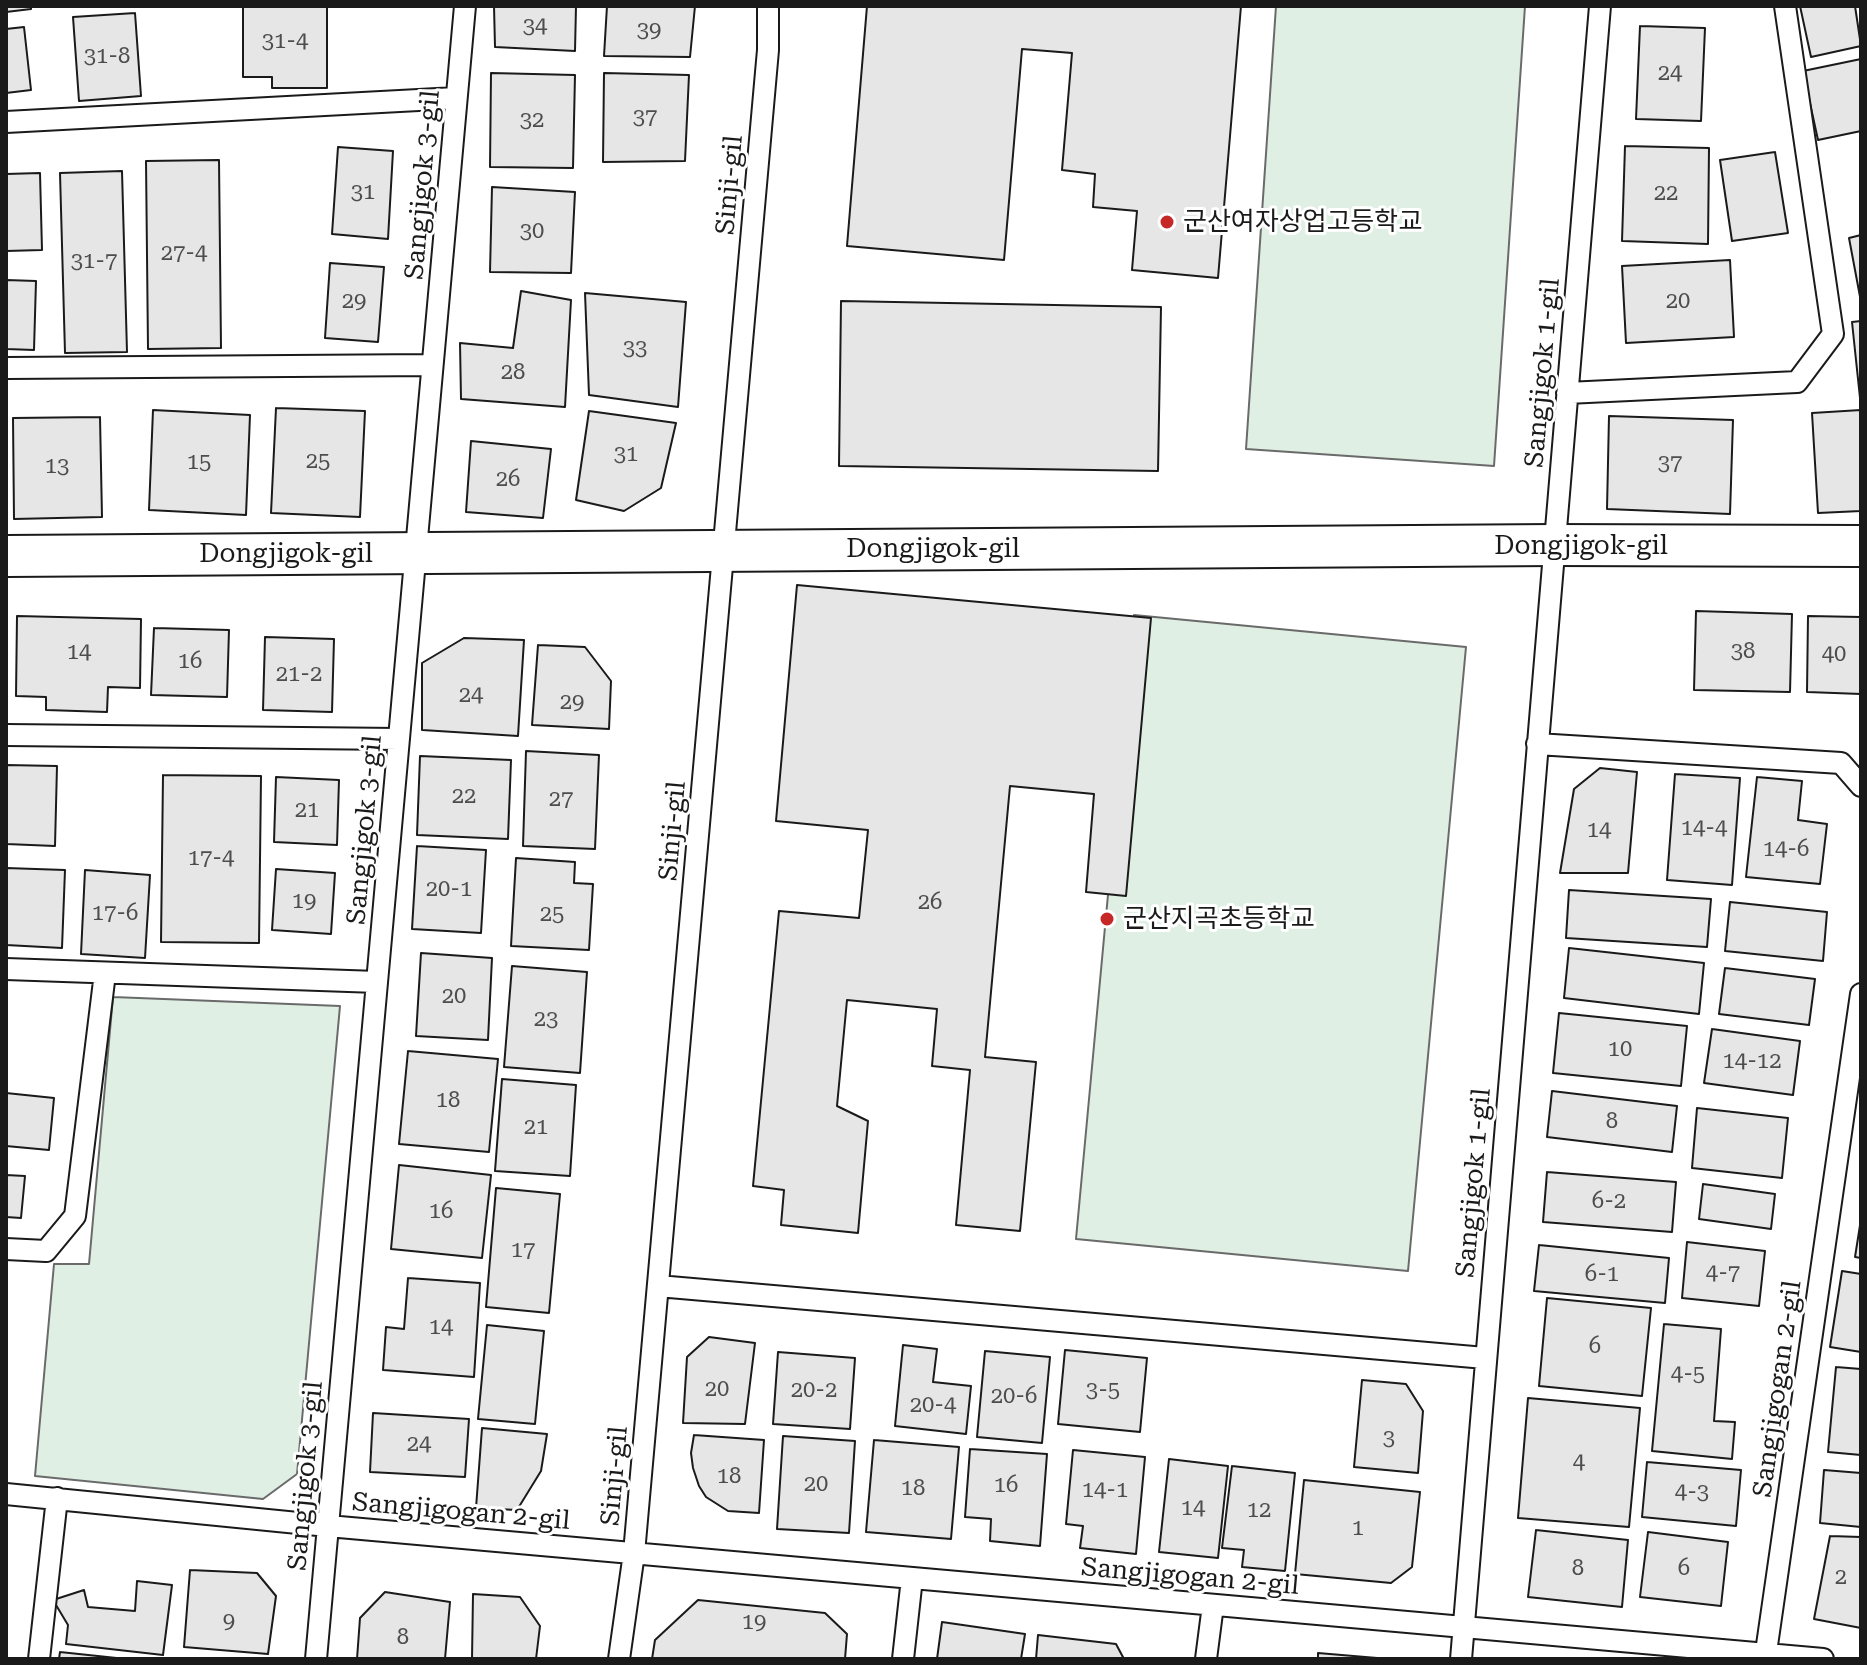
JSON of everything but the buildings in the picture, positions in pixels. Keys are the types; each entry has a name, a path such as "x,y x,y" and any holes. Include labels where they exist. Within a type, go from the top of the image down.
{"street":[{"name":"Dongjigok-gil","path":"6,556 1554,545 1861,546"}],"lane":[{"name":"Sangjigok 3-gil","path":"316,1659 465,6"},
{"name":"Sinji-gil","path":"619,1659 634,1553 768,50 768,6"},
{"name":"Sangjigok 1-gil","path":"1463,1627 1600,6"},
{"path":"1567,393 1797,382 1833,334 1785,6"},
{"path":"6,122 456,98"},
{"path":"6,368 432,365"},
{"path":"6,735 399,739"},
{"path":"1537,744 1841,763 1861,786"},
{"path":"6,969 377,982"},
{"path":"6,1249 46,1251 75,1216 105,973"},
{"name":"Sangjigogan 2-gil","path":"1765,1656 1861,994"},
{"path":"658,1286 1485,1358"},
{"name":"Sangjigogan 2-gil","path":"6,1494 328,1526 1823,1659"},
{"path":"39,1659 57,1498"},
{"path":"903,1659 912,1578"},
{"path":"1206,1659 1213,1605"},
{"path":"1461,1659 1463,1627"}],"green space":[{"path":"1276,6 1525,6 1494,466 1246,449"},
{"path":"1134,615 1466,647 1408,1271 1076,1239"},
{"path":"113,997 340,1006 297,1474 263,1499 35,1476 54,1264 89,1264"}],"place":[{"name":"군산여자상업고등학교","path":"1167,222"},
{"name":"군산지곡초등학교","path":"1107,919"}]}
